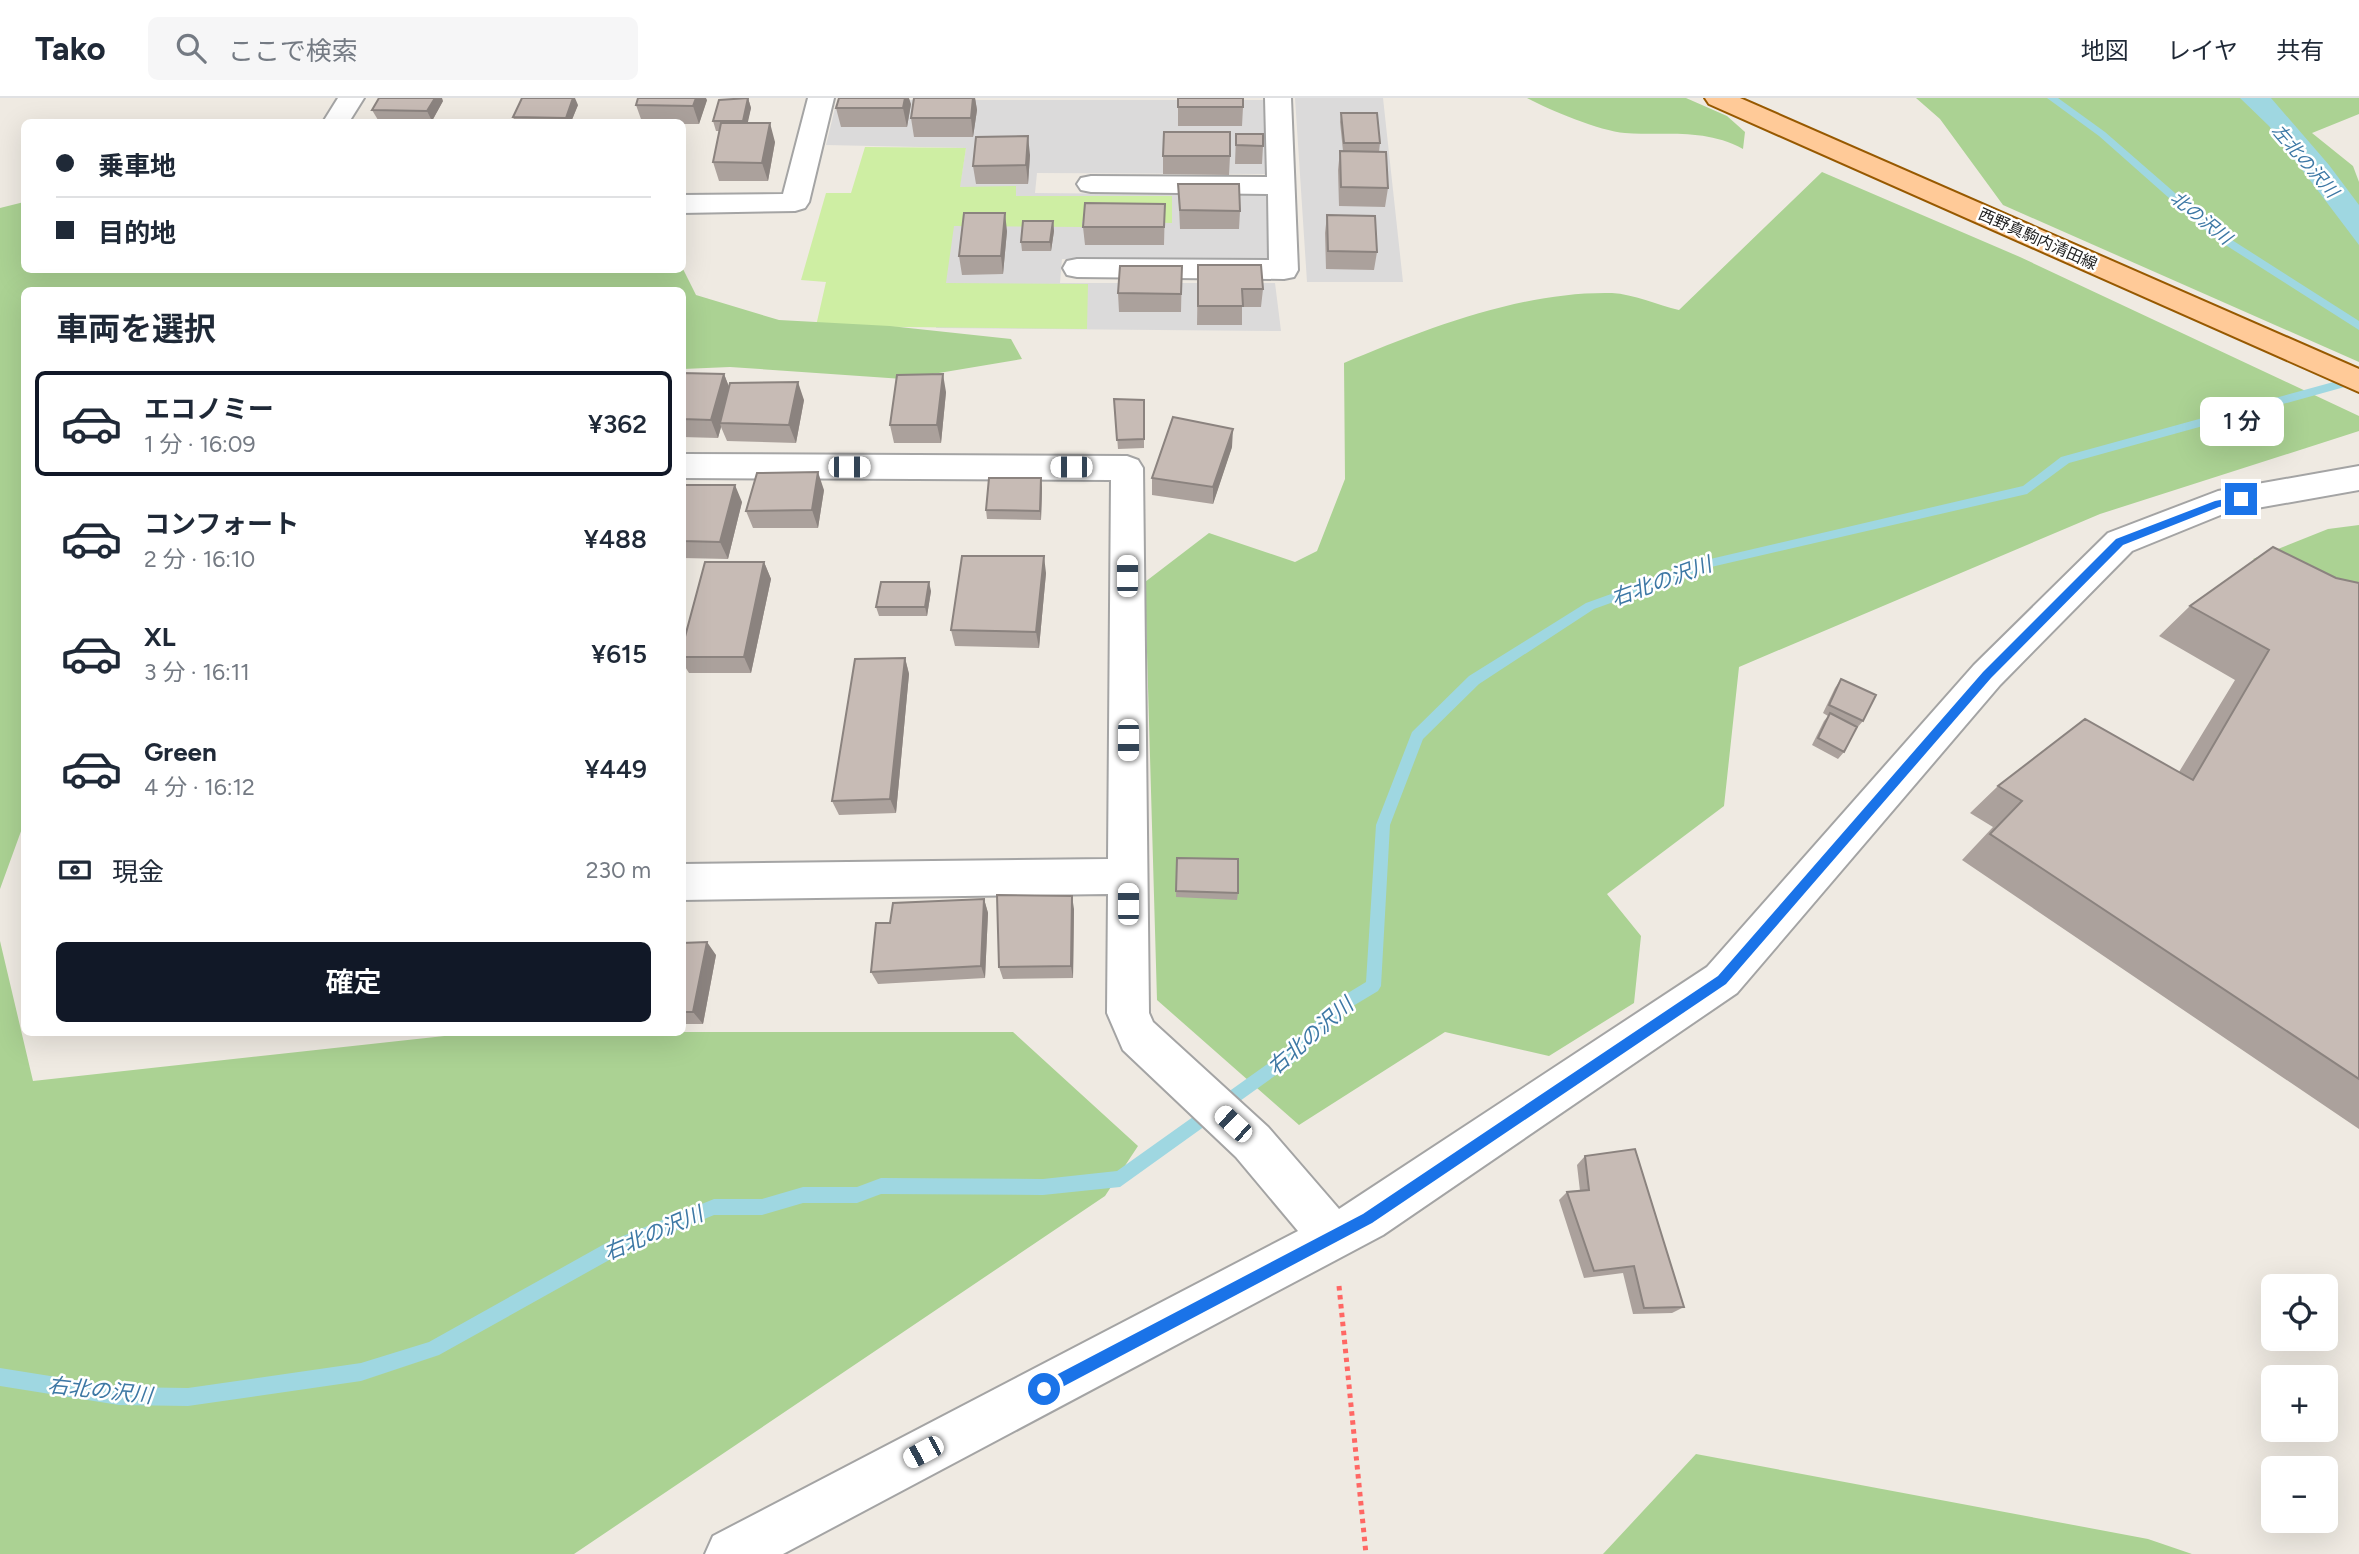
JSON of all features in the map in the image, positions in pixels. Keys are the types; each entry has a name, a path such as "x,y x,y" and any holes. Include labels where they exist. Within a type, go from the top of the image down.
{"main road":[{"name":"西野真駒内清田線","path":"1718,98 2359,381"}],"street":[{"path":"338,119 351,98"},
{"path":"686,204 795,202 821,98"},
{"path":"1077,268 1284,270 1278,98"},
{"path":"1091,184 1281,186"},
{"path":"686,466 1127,468 1128,1013 1138,1036 1252,1142 1333,1237"},
{"path":"731,1554 1367,1219 1722,980 1987,675 2120,542 2218,503 2359,478"},
{"path":"686,882 1128,876"}],"path":[{"path":"1333,1237 1352,1399 1366,1554"}],"shaded area":[{"path":"1295,98 1383,98 1403,282 1307,282"},
{"path":"849,100 1265,100 1267,174 1037,173 1035,193 1266,195 1271,259 1062,259 1060,283 1275,283 1281,331 936,328 966,148 826,145 836,104"}],"green space":[{"path":"1527,98 1686,98 1727,116 1745,132 1743,149 1714,138 1686,134 1625,133 1602,128"},
{"path":"1916,98 2359,98 2359,114 2312,133 2353,166 2359,182 2359,362 2003,205 1940,119"},
{"path":"865,147 966,148 960,187 1016,186 1016,196 1172,196 1172,223 1082,221 1082,227 954,226 946,283 1088,284 1087,329 816,326 826,282 801,280 826,193 851,193"},
{"path":"1822,172 2020,257 2359,416 2359,431 2100,514 1739,667 1724,806 1607,894 1641,936 1634,1003 1549,1056 1445,1032 1299,1125 1157,1000 1145,582 1209,533 1295,562 1317,551 1345,479 1344,363 1441,325 1509,305 1544,298 1612,293 1679,310"},
{"path":"21,203 21,273 685,273 696,295 779,320 890,326 1011,339 1022,359 903,379 730,367 686,369 686,287 21,287 21,831 0,889 0,208"},
{"path":"2359,525 2359,611 2302,586 2253,559 2328,529"},
{"path":"0,941 33,1081 444,1036 686,1036 686,1032 1013,1032 1138,1146 1105,1196 574,1554 0,1554"},
{"path":"1696,1454 2148,1539 2192,1554 1603,1554"}],"water":[{"name":"左北の沢川","path":"2240,98 2271,98 2329,165 2359,205 2359,245 2269,126"}],"building":[{"path":"379,98 435,98 427,111 372,110"},
{"path":"522,98 573,98 566,118 513,117"},
{"path":"638,98 696,98 693,106 636,105"},
{"path":"748,98 743,121 713,121 719,100"},
{"path":"839,98 905,98 903,108 836,108"},
{"path":"914,98 973,98 971,118 911,118"},
{"path":"1178,98 1243,98 1243,107 1178,107"},
{"path":"1341,113 1377,113 1380,143 1344,143"},
{"path":"721,123 770,123 762,163 713,162"},
{"path":"1164,132 1230,132 1230,156 1163,156"},
{"path":"1236,134 1263,134 1263,146 1236,145"},
{"path":"1028,136 1026,165 973,166 976,137"},
{"path":"1340,151 1386,152 1388,188 1341,187"},
{"path":"1178,184 1239,184 1240,211 1180,210"},
{"path":"1085,203 1165,204 1164,227 1083,227"},
{"path":"964,213 1005,213 1001,256 959,256"},
{"path":"1327,215 1375,216 1377,252 1328,251"},
{"path":"1023,221 1053,221 1050,242 1021,242"},
{"path":"1198,265 1261,265 1263,289 1242,289 1243,306 1198,306"},
{"path":"1120,266 1182,266 1181,294 1118,293"},
{"path":"686,373 724,374 711,420 686,419"},
{"path":"943,374 937,425 890,425 897,375"},
{"path":"798,382 789,425 720,423 730,383"},
{"path":"1114,399 1144,400 1144,439 1117,440"},
{"path":"1173,417 1233,429 1213,487 1152,478"},
{"path":"818,472 812,510 746,511 757,473"},
{"path":"989,478 1041,478 1040,511 986,510"},
{"path":"686,485 735,485 720,542 686,541"},
{"path":"2273,547 2336,578 2359,583 2359,1079 1990,834 2022,801 1998,786 2085,719 2193,780 2269,650 2190,606"},
{"path":"962,556 1044,556 1036,632 951,630"},
{"path":"705,562 764,562 744,657 686,657 686,633"},
{"path":"881,582 929,582 925,607 876,607"},
{"path":"905,658 890,799 832,801 855,659"},
{"path":"1841,679 1876,695 1863,721 1829,705"},
{"path":"1830,713 1857,727 1844,752 1818,738"},
{"path":"1177,858 1238,859 1238,893 1176,891"},
{"path":"997,895 1072,896 1071,966 999,967"},
{"path":"984,899 981,966 871,972 876,923 890,923 893,903"},
{"path":"707,942 693,1012 686,1012 686,943"},
{"path":"1635,1149 1684,1307 1644,1308 1634,1266 1594,1271 1567,1192 1589,1190 1585,1156"}],"waterway":[{"name":"北の沢川","path":"2052,98 2102,134 2217,235 2359,326"},
{"name":"右北の沢川","path":"0,1377 119,1396 188,1397 361,1372 433,1349 614,1248 714,1207 762,1207 803,1195 857,1195 881,1186 1043,1187 1120,1179 1292,1055 1343,1004 1373,986 1383,825 1417,736 1474,680 1590,606 1710,563 2027,490 2065,460 2359,379"}],"route":[{"path":"1044,1389 1367,1219 1722,980 1987,675 2120,542 2218,503 2241,499"}]}
